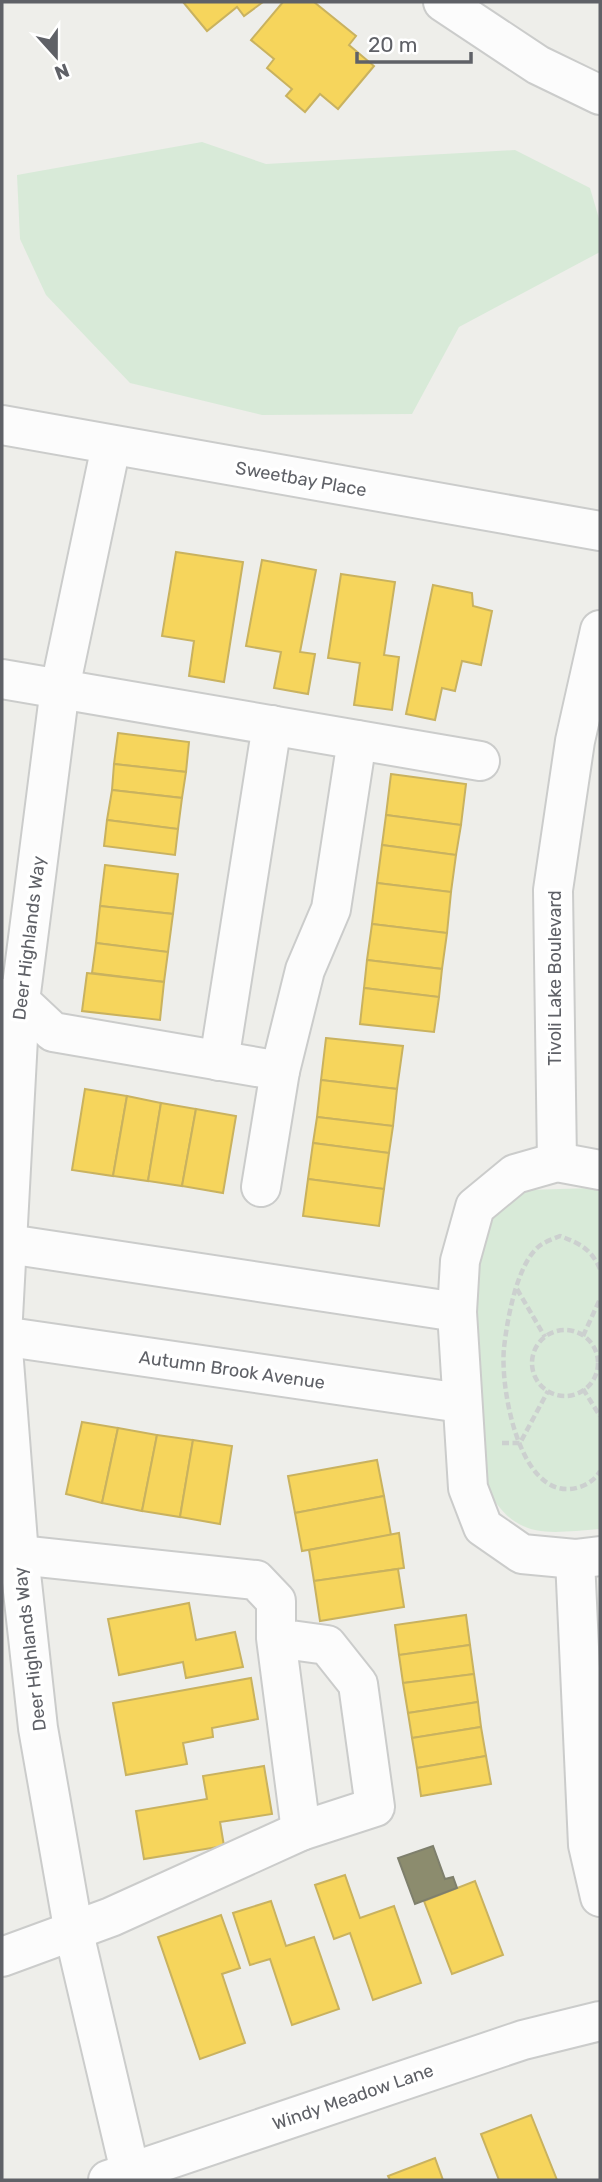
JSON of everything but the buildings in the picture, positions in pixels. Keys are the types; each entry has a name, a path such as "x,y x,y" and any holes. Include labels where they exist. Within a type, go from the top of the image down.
{"street":[{"path":"443,2 538,65 600,95"},
{"name":"Sweetbay Place","path":"2,425 600,531"},
{"name":"Deer Highlands Way","path":"111,446 60,688 11,999 2,1336 10,1557 74,1933 123,2178"},
{"name":"Tivoli Lake Boulevard","path":"557,1162 553,890 575,741 600,630"},
{"path":"2,679 480,761"},
{"path":"219,1061 272,725"},
{"path":"261,1187 280,1071 305,970 331,909 357,740"},
{"path":"11,999 53,1032 280,1071"},
{"path":"600,1170 557,1162 515,1174 475,1207 460,1261 457,1312 468,1488 483,1527 522,1554 587,1557 589,1845 600,1897"},
{"path":"5,1243 457,1312"},
{"name":"Autumn Brook Avenue","path":"2,1336 461,1403"},
{"path":"10,1557 256,1580 275,1601 276,1638 301,1831"},
{"path":"2,1957 74,1933 301,1831 375,1807 358,1684 327,1645 276,1638"},
{"name":"Windy Meadow Lane","path":"123,2178 523,2040 600,2021"}],"path":[{"path":"600,1269 593,1253 582,1244 560,1236 538,1247 529,1259 508,1313 504,1350 507,1392 520,1443 531,1469 546,1483 561,1490 581,1488 600,1471"},
{"path":"517,1289 545,1337"},
{"path":"583,1336 600,1299"},
{"path":"565,1330 583,1336 592,1345 597,1366 595,1376 583,1389 570,1395 548,1391 540,1384 532,1365 537,1344 545,1337 565,1330"},
{"path":"583,1389 600,1416"},
{"path":"520,1443 548,1391"},
{"path":"497,1443 520,1443"}],"green space":[{"path":"202,142 266,164 515,150 590,188 600,222 600,252 459,327 412,414 262,415 130,383 46,295 20,239 17,175"},
{"path":"593,1188 600,1192 600,1529 563,1532 534,1530 508,1516 485,1486 475,1267 482,1226 499,1205 527,1190"}]}
